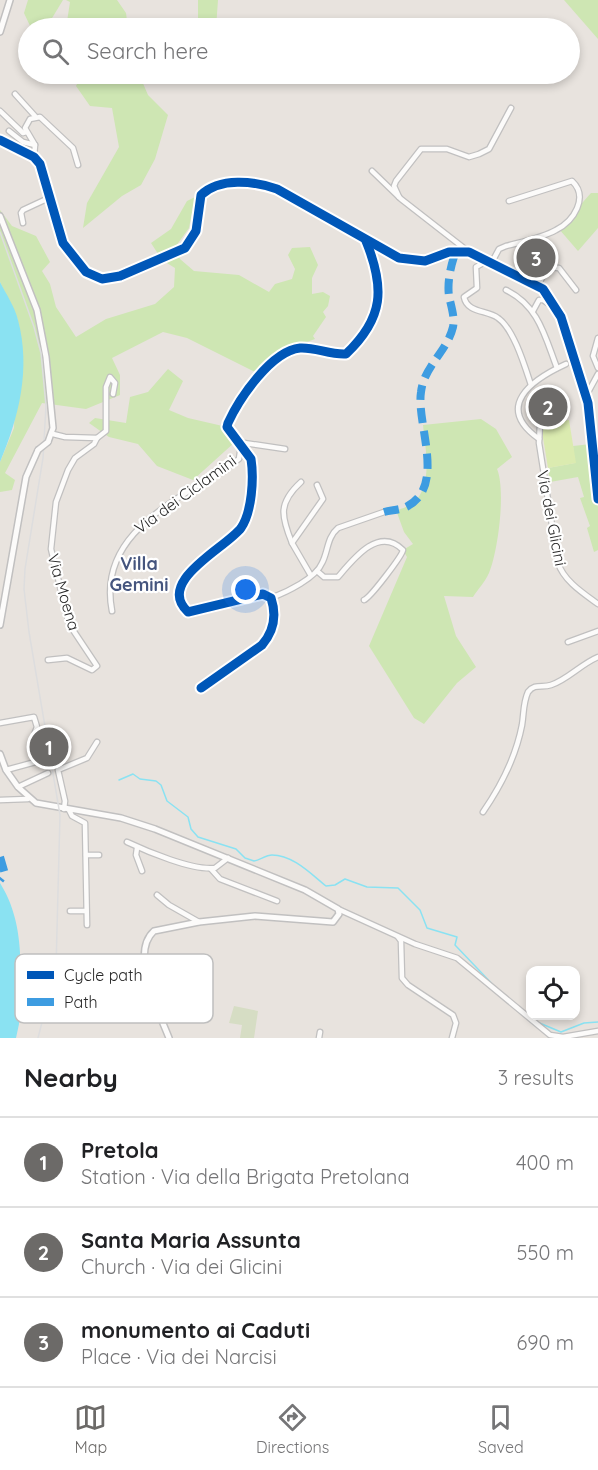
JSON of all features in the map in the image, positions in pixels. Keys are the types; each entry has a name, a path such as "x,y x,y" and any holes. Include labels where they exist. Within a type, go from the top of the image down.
{"street":[{"path":"0,32 10,0"},
{"path":"15,94 35,116 44,118 73,148 78,165"},
{"path":"399,198 394,186 396,181 422,149 447,149 469,157 479,154 489,149 511,108"},
{"path":"0,111 22,133 26,132"},
{"path":"34,157 34,145 26,132 26,123 35,116"},
{"path":"9,131 23,142 34,145"},
{"path":"0,140 34,157 44,172 57,230 63,243 86,272 102,279 120,276 185,248 196,231 201,195 225,183 262,184 293,197 388,254 414,261 456,251 469,252"},
{"path":"372,171 399,198 469,252 538,285 549,296 558,312 586,396 598,499"},
{"path":"509,201 572,181 581,192 579,206 559,229 499,249 490,261 476,267 477,288 467,293 465,302 471,308 498,318 504,324 531,385"},
{"path":"23,223 21,213 23,210 51,198"},
{"path":"0,216 37,310 46,357 53,434 48,442 38,450 27,477 2,601 0,625"},
{"name":"Via dei Ciclamini","path":"271,598 263,594 251,595 188,612 180,599 181,588 189,572 234,536 247,516 251,459 227,427 246,392 278,358 300,348 333,355 346,354 366,335 373,322 377,304 376,264 366,241"},
{"path":"521,276 531,260 541,261 546,267 559,268 576,290"},
{"path":"538,285 546,267"},
{"path":"506,290 522,297 533,311 557,368"},
{"path":"533,311 534,305 543,300 558,312"},
{"path":"598,338 593,356 598,368"},
{"path":"539,439 522,426 518,419 520,402 531,385 566,364"},
{"path":"586,396 598,374"},
{"name":"Via Moena","path":"48,660 67,658 92,670 97,666 69,624 51,549 56,502 68,470 75,458 94,444 96,438 105,431 106,387 110,377 115,383 113,394"},
{"name":"Via dei Glicini","path":"543,418 540,424 539,439 560,571 577,590 598,604"},
{"path":"53,434 65,437 96,438"},
{"name":"Via dei Ciclamini","path":"240,443 285,449"},
{"name":"Via dei Ciclamini","path":"112,610 108,592 126,539 142,523 238,459 240,443"},
{"path":"301,482 290,493 283,512 292,543 310,574"},
{"path":"292,543 323,499 317,485"},
{"path":"201,688 246,657 270,636 275,616 271,598 295,587 317,571 322,565 333,532 370,515 384,512"},
{"path":"317,571 324,577 338,577 358,554 375,543 383,541 398,545 404,550 401,558 381,578 370,598 364,600"},
{"path":"568,642 598,631"},
{"path":"483,812 494,796 511,760 523,723 528,692 536,686 553,685 585,662 598,657"},
{"path":"0,723 34,717 37,727 35,732 39,761 6,770"},
{"path":"87,925 85,823 66,810 58,770 87,758 97,742"},
{"path":"0,757 6,770 28,799 42,806 121,818 155,829 305,890 338,909 415,944 457,958 550,1035 563,1037 598,1031"},
{"path":"18,787 48,773"},
{"path":"0,800 28,799"},
{"path":"127,842 137,848 211,869 220,879 277,902"},
{"path":"137,848 136,855 142,871"},
{"path":"86,855 99,855"},
{"path":"211,869 221,865 228,858"},
{"path":"157,895 169,905 199,921"},
{"path":"144,954 144,945 154,931 199,921 255,916 326,923 337,919 338,909"},
{"path":"70,911 86,911"},
{"path":"396,934 401,941 402,978 408,985 453,1016 456,1023 452,1038"},
{"path":"163,1023 169,1038"},
{"path":"319,1038 320,1032"}],"green space":[{"path":"28,0 63,0 52,18 26,18 24,13"},
{"path":"66,0 117,0 127,18 68,18 70,2"},
{"path":"198,0 218,0 217,18 198,18"},
{"path":"564,0 598,0 598,39 580,18"},
{"path":"77,84 143,84 148,95 168,115 155,159 141,185 122,196 83,228 87,203 119,147 112,108 90,106 76,86"},
{"path":"591,193 598,193 598,228 578,251 559,229"},
{"path":"195,197 189,228 176,246 180,259 194,271 239,275 269,292 275,284 292,279 295,269 288,255 292,248 310,247 318,265 312,278 312,294 323,292 330,296 328,306 323,312 326,317 313,336 315,339 291,348 257,373 187,338 163,332 112,358 120,375 120,395 86,409 42,403 5,473 15,480 12,490 0,492 0,462 14,428 18,320 0,282 0,210 12,226 36,236 50,262 42,271 50,284 56,307 76,337 106,319 155,304 174,287 175,268 162,260 151,243 171,229 187,201"},
{"path":"168,369 183,381 169,410 188,418 227,427 235,442 193,480 157,466 138,444 109,437 89,423 95,418 126,423 130,397 148,392"},
{"path":"481,419 496,429 512,457 497,469 500,479 501,506 495,551 489,573 473,597 444,596 456,636 476,667 457,683 424,724 414,718 369,646 407,557 403,550 413,544 404,532 396,510 409,506 418,498 423,488 427,463 423,425"},
{"path":"569,420 576,463 548,468 541,425"},
{"path":"591,444 598,499 598,550 594,552 587,528 590,526 580,498 584,497 578,477 550,482 548,468 575,463 573,446"},
{"path":"234,1006 258,1011 254,1038 240,1038 242,1025 229,1023"}],"water":[{"path":"0,282 17,315 22,338 23,375 13,428 0,462"},
{"path":"0,883 9,899 14,916 20,954 15,954 15,1023 19,1023 16,1038 0,1038"}],"waterway":[{"path":"119,780 133,774 140,779 156,781 161,785 167,801 188,817 191,829 198,837 236,849 245,858 254,861 272,855 287,858 326,886 335,885 345,879 367,887 398,888 420,910 427,928 457,937 455,945 497,989"},
{"path":"537,1022 561,1032 584,1023 598,1022"}],"railway":[{"path":"0,232 41,353 46,406 43,458 25,569 24,589 29,632 60,815 56,954"},
{"path":"38,1038 42,1023"}],"marked path":[{"path":"384,512 406,507 418,498 425,485 427,454 421,392 426,374 446,344 453,327 449,285 456,251"},
{"path":"0,857 5,874 0,880"}],"cycle path":[{"path":"0,140 34,157 40,164 63,243 86,272 102,279 120,276 185,248 196,231 201,195 218,185 238,182 277,189 399,258 425,261 449,252 469,252 543,289 561,317 588,403 598,499"},
{"path":"201,688 262,645 272,629 274,617 271,598 263,594 188,612 180,600 180,589 186,577 241,528 248,513 252,485 251,459 227,427 228,423 257,378 267,367 289,351 300,348 346,354 359,341 374,315 378,288 366,241"}],"place":[{"name":"monumento ai Caduti","path":"536,258"},
{"name":"Santa Maria Assunta","path":"548,407"},
{"name":"Pretola","path":"49,747"}],"district":[{"name":"Villa Gemini","path":"139,573"}]}
